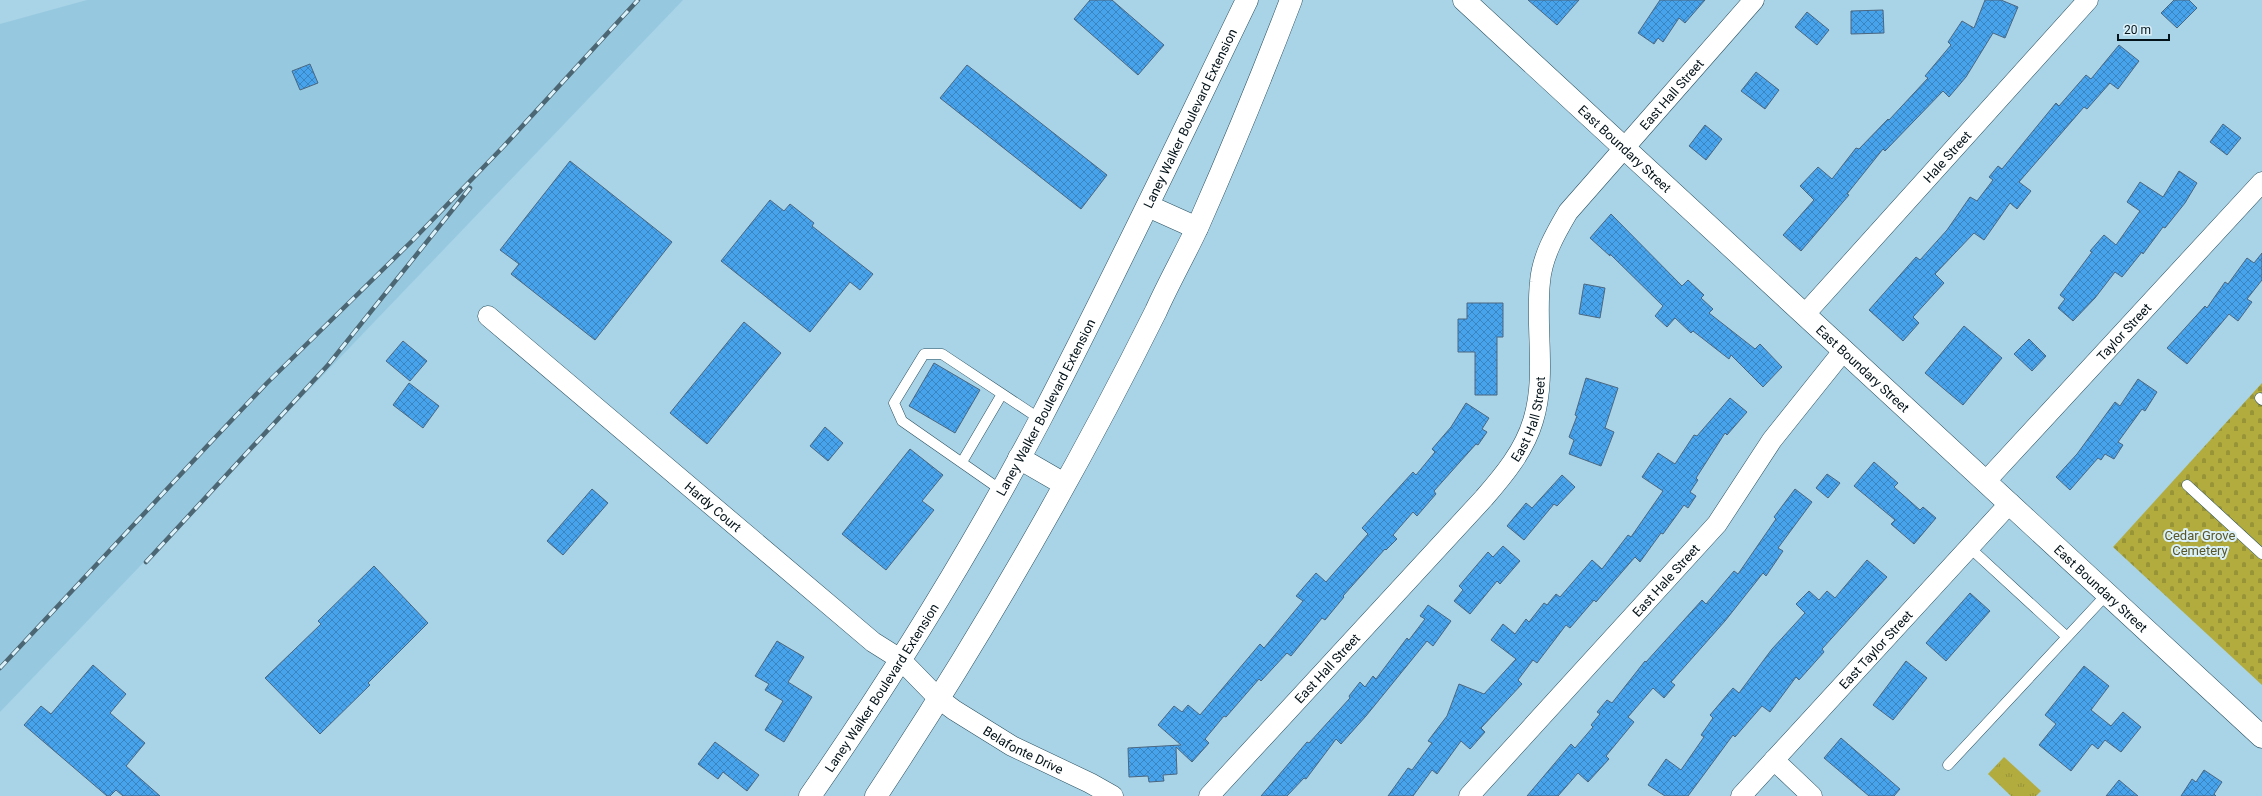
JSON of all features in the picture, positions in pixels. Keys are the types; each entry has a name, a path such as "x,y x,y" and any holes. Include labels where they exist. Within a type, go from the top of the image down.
{"main road":[{"name":"Laney Walker Boulevard Extension","path":"810,796 852,734 947,583 1019,458 1148,206 1247,0"},
{"path":"876,796 1011,579 1129,366 1197,228 1234,142 1291,0"},
{"name":"East Boundary Street","path":"1464,0 2108,593 2262,737"},
{"path":"1148,206 1197,228"},
{"path":"1019,458 1064,484"}],"street":[{"name":"East Hall Street","path":"1209,796 1484,498 1516,458 1533,423 1538,401 1541,380 1539,322 1540,281 1551,241 1568,212 1754,0"},
{"name":"Hale Street","path":"1805,314 2088,0"},
{"name":"Taylor Street","path":"1986,481 2262,182"},
{"name":"Hardy Court","path":"488,316 873,642 900,659 938,698"},
{"name":"East Hale Street","path":"1470,796 1717,524 1772,440 1844,350"},
{"name":"East Taylor Street","path":"1741,796 2010,503"},
{"name":"Belafonte Drive","path":"938,698 954,710 1012,746 1090,782 1113,796"},
{"path":"1774,760 1812,796"}],"lane":[{"path":"1001,490 902,421 894,403 924,354 942,354 1040,419"},
{"path":"962,462 1002,394"},
{"path":"2187,485 2262,554"},
{"path":"1970,547 2067,637"},
{"path":"1948,765 2108,593"}],"shaded area":[{"path":"87,0 683,0 0,712 0,24"}],"green space":[{"name":"Cedar Grove Cemetery","path":"2262,383 2262,685 2113,547"},
{"path":"2004,757 2041,791 2036,796 2011,796 1988,774"}],"building":[{"path":"1090,0 1112,0 1164,45 1138,75 1074,19"},
{"path":"1528,0 1579,0 1557,25"},
{"path":"1660,0 1705,0 1685,23 1679,18 1663,42 1658,38 1654,44 1638,33"},
{"path":"1985,0 2001,0 2018,7 2005,38 1993,33 1966,77 1949,97 1943,91 1885,151 1883,149 1847,194 1849,195 1801,251 1783,235 1814,200 1800,186 1818,167 1832,179 1856,148 1859,149 1888,119 1889,120 1928,78 1925,76 1951,45 1948,42 1962,21 1974,28"},
{"path":"2174,0 2189,0 2197,8 2177,28 2161,13"},
{"path":"1883,10 1884,33 1851,34 1851,11"},
{"path":"1807,12 1829,30 1817,45 1795,27"},
{"path":"2119,45 2139,61 2118,89 2110,83 2087,109 2084,107 2019,182 2031,191 2017,209 2010,203 1984,240 1974,233 1935,274 1944,283 1913,317 1919,323 1903,341 1869,310 1916,257 1920,260 1947,230 1970,197 1977,201 1993,180 1989,177 1998,166 2002,169 2056,103 2059,106 2086,75 2091,79"},
{"path":"310,64 318,83 300,90 292,71"},
{"path":"967,65 1107,175 1081,209 940,98"},
{"path":"1756,72 1779,90 1765,109 1741,91"},
{"path":"2223,124 2241,138 2227,155 2210,142"},
{"path":"1705,125 1722,139 1706,160 1689,146"},
{"path":"570,161 672,242 595,340 511,274 519,264 500,250"},
{"path":"2179,171 2197,183 2185,203 2122,277 2115,272 2095,298 2073,321 2058,308 2065,299 2060,295 2092,252 2090,251 2104,235 2116,245 2140,211 2127,202 2140,182 2163,197"},
{"path":"770,200 784,211 790,204 814,223 812,226 873,274 860,290 850,282 810,332 721,261"},
{"path":"1611,214 1682,286 1688,280 1704,295 1701,298 1713,309 1709,313 1755,349 1760,344 1782,367 1763,387 1731,355 1729,359 1693,331 1691,333 1675,318 1667,327 1655,316 1663,306 1610,254 1610,256 1590,238"},
{"path":"2262,253 2262,280 2247,299 2252,302 2238,321 2229,314 2187,364 2167,348 2205,306 2207,308 2225,282 2228,284 2247,258 2254,263"},
{"path":"1584,284 1605,288 1600,318 1579,314"},
{"path":"1467,303 1503,303 1503,337 1497,337 1497,395 1475,395 1475,352 1458,352 1458,319 1467,319"},
{"path":"744,322 781,353 707,444 670,413"},
{"path":"1964,326 2002,358 1963,405 1925,373"},
{"path":"2029,339 2046,356 2032,371 2014,354"},
{"path":"403,341 427,361 410,381 386,361"},
{"path":"934,363 980,390 955,433 909,406"},
{"path":"1586,378 1618,388 1605,428 1614,432 1601,466 1569,454 1574,440 1569,437 1577,416 1575,415"},
{"path":"2138,379 2157,392 2145,411 2142,409 2118,442 2123,445 2114,459 2105,454 2101,460 2098,458 2070,490 2056,477 2077,454 2115,402 2120,406"},
{"path":"409,383 439,406 423,428 393,405"},
{"path":"1730,398 1747,412 1727,435 1725,433 1696,478 1698,480 1690,492 1696,496 1688,508 1684,505 1640,562 1635,557 1596,602 1594,600 1570,628 1566,625 1537,663 1533,660 1518,680 1522,684 1481,728 1485,732 1470,749 1461,741 1437,774 1432,770 1413,796 1388,796 1408,768 1412,770 1432,743 1428,741 1447,716 1459,684 1484,694 1516,659 1491,640 1503,624 1515,634 1526,619 1529,622 1544,603 1547,605 1556,594 1560,597 1592,560 1602,569 1628,535 1631,537 1663,491 1642,477 1658,453 1675,464 1694,435 1697,436"},
{"path":"1466,403 1489,418 1482,429 1487,432 1478,445 1476,444 1434,491 1436,494 1417,516 1413,512 1393,535 1397,539 1386,550 1385,549 1343,596 1344,597 1325,620 1322,618 1291,656 1287,653 1261,681 1259,679 1226,717 1224,716 1205,739 1209,743 1192,762 1176,747 1177,774 1163,775 1164,781 1149,782 1148,776 1129,777 1128,748 1181,745 1158,725 1174,706 1182,712 1188,705 1200,715 1260,644 1264,648 1303,601 1296,596 1316,573 1326,582 1368,534 1362,528 1413,472 1416,475 1435,452 1432,449 1451,427"},
{"path":"825,427 843,443 828,461 810,446"},
{"path":"910,449 943,475 922,501 934,510 886,570 842,534"},
{"path":"1874,462 1898,483 1894,487 1920,510 1923,507 1936,518 1914,544 1891,524 1895,520 1854,486"},
{"path":"1827,474 1840,483 1828,498 1816,488"},
{"path":"1562,475 1575,487 1557,506 1554,504 1524,540 1507,526 1526,503 1532,508"},
{"path":"592,489 608,503 563,555 547,541"},
{"path":"1795,489 1812,502 1778,548 1783,551 1766,576 1763,573 1725,621 1671,682 1675,685 1664,698 1653,688 1628,717 1634,722 1606,756 1609,759 1588,782 1578,773 1558,796 1527,796 1571,744 1575,748 1593,727 1591,725 1600,714 1597,712 1607,700 1612,703 1645,661 1646,662 1702,600 1706,604 1734,571 1738,574 1776,519 1774,517"},
{"path":"1503,546 1520,561 1500,584 1497,581 1470,614 1454,601 1463,590 1459,586 1488,552 1493,557"},
{"path":"1867,560 1887,577 1822,649 1824,652 1799,680 1796,677 1770,712 1762,706 1735,737 1733,735 1688,796 1665,796 1648,785 1666,759 1681,770 1704,737 1701,735 1713,718 1710,715 1733,688 1739,693 1772,649 1805,613 1796,604 1809,591 1819,600 1827,591 1835,598"},
{"path":"374,566 428,623 368,683 370,685 320,734 265,678 321,624 318,621"},
{"path":"1970,593 1990,611 1946,661 1926,643"},
{"path":"1428,605 1451,621 1433,646 1427,641 1366,716 1341,744 1336,739 1306,779 1304,778 1287,796 1261,796 1307,742 1309,743 1350,698 1349,696 1360,682 1365,687 1373,676 1376,679 1407,638 1409,640 1425,619 1420,616"},
{"path":"777,641 804,657 788,682 812,697 784,742 765,730 783,701 765,690 769,684 755,676"},
{"path":"1906,661 1927,678 1893,720 1873,705"},
{"path":"93,665 126,694 110,713 145,743 126,766 160,796 123,796 116,790 110,796 107,796 24,725 41,706 51,714"},
{"path":"2084,666 2109,686 2091,710 2111,726 2123,712 2141,727 2121,752 2105,740 2098,749 2092,744 2071,771 2039,745 2056,724 2045,715"},
{"path":"1841,738 1900,789 1894,796 1869,796 1824,758"},
{"path":"715,742 759,775 747,791 723,772 718,779 698,764"},
{"path":"2204,770 2222,782 2214,794 2216,796 2181,796 2192,779 2196,782"},
{"path":"2119,780 2138,796 2106,796"}],"railway":[{"path":"0,668 267,383 412,241 503,147 638,0"},
{"path":"146,562 328,365 470,188"}]}
